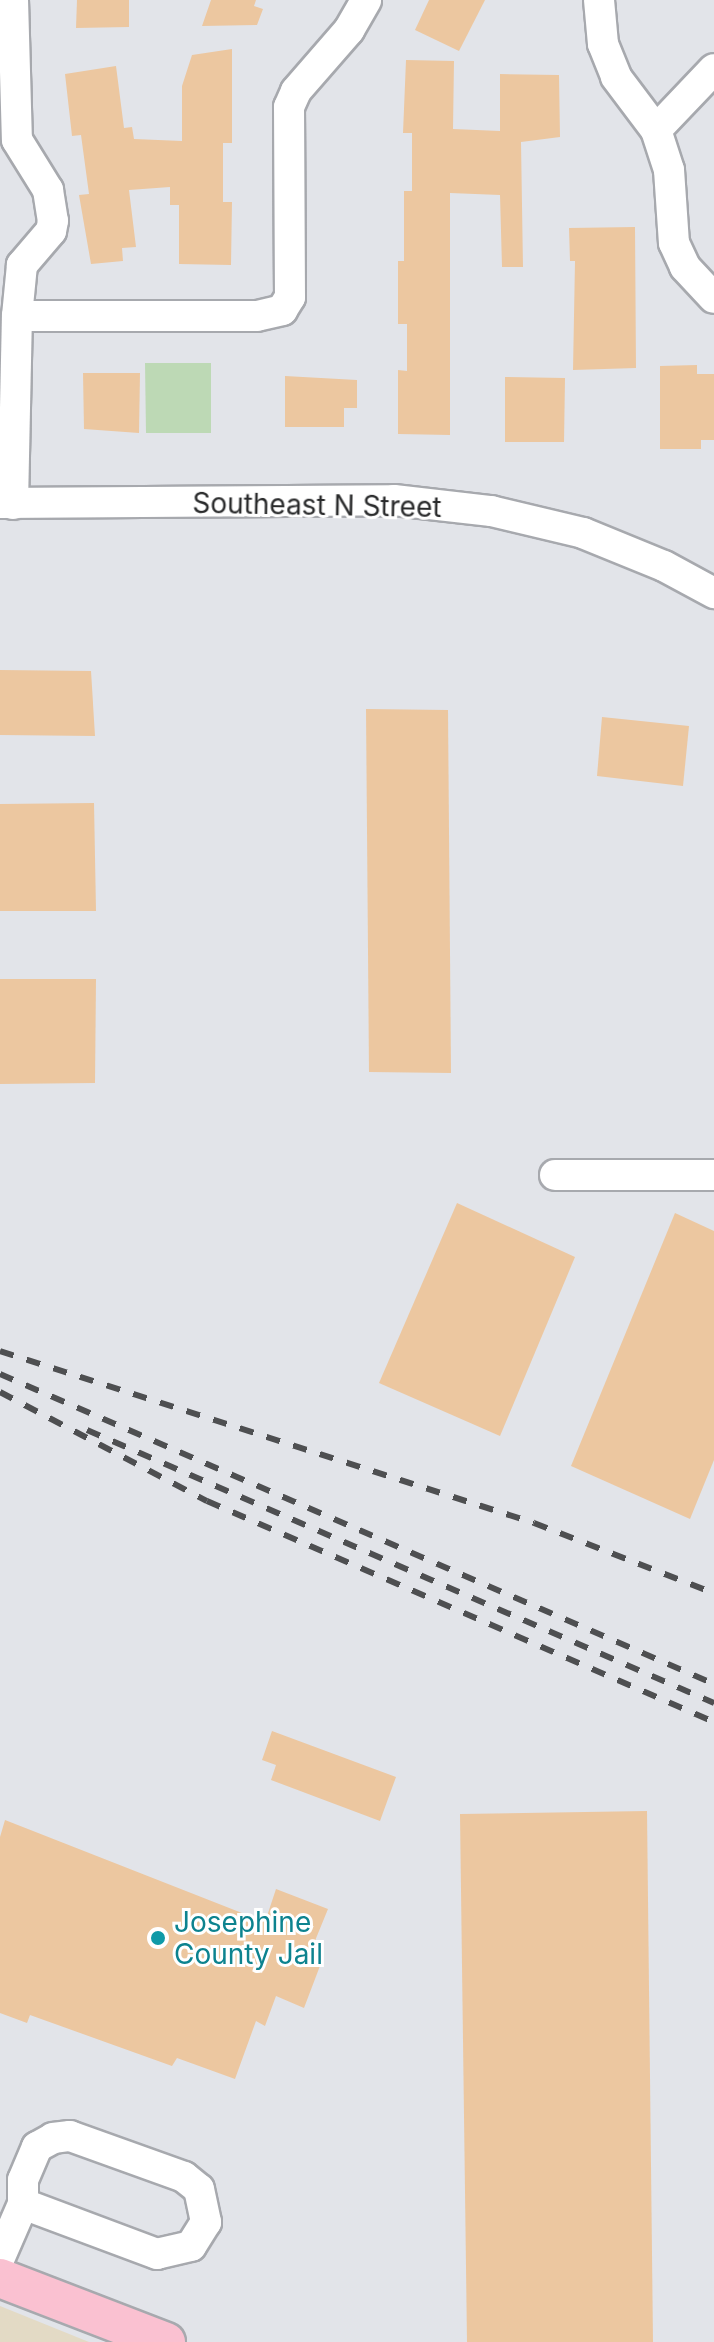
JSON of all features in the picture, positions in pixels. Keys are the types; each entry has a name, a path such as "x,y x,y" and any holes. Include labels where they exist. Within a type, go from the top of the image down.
{"main road":[{"path":"0,2278 166,2342"}],"street":[{"path":"7,504 22,265 51,231 53,221 48,190 17,140 13,0"},
{"path":"17,316 257,316 282,310 290,297 289,107 296,91 349,30 366,0"},
{"path":"599,0 603,44 616,77 656,130 669,170 674,243 685,267 714,298"},
{"path":"656,130 714,69"},
{"name":"Southeast N Street","path":"7,504 394,500 491,511 583,533 664,566 714,593"},
{"path":"555,1175 714,1175"},
{"path":"0,2257 23,2204 23,2180 37,2147 70,2136 184,2177 199,2189 206,2222 191,2246 157,2254 23,2204"}],"shaded area":[{"path":"0,2306 89,2342 0,2342"}],"green space":[{"path":"145,363 211,363 211,433 146,433"}],"building":[{"path":"77,0 129,0 129,27 76,28"},
{"path":"211,0 256,0 254,6 263,9 257,25 202,26"},
{"path":"429,0 485,0 459,51 415,30"},
{"path":"232,49 232,143 223,143 223,202 232,202 231,265 179,264 179,205 170,205 170,187 129,190 136,247 122,248 123,261 91,264 79,195 89,194 81,135 72,136 65,74 116,66 124,128 132,127 134,139 182,141 182,86 192,55"},
{"path":"406,60 454,61 453,129 500,131 500,74 559,75 560,137 521,142 523,267 502,267 500,195 450,193 450,435 398,434 398,370 407,371 407,324 398,324 398,261 404,261 404,191 412,191 412,133 403,133"},
{"path":"635,227 636,368 573,370 575,261 570,261 569,228"},
{"path":"697,365 697,374 714,374 714,440 701,440 701,449 660,449 660,366"},
{"path":"83,373 140,373 139,433 84,429"},
{"path":"285,376 357,380 357,408 344,408 344,427 285,427"},
{"path":"505,377 565,378 564,442 505,442"},
{"path":"0,670 91,671 95,736 0,735"},
{"path":"366,709 448,710 451,1073 369,1072"},
{"path":"602,717 689,726 683,786 597,776"},
{"path":"94,803 96,911 0,911 0,804"},
{"path":"0,979 96,979 95,1083 0,1084"},
{"path":"457,1203 575,1257 500,1436 379,1383"},
{"path":"675,1213 714,1231 714,1460 690,1519 571,1466"},
{"path":"272,1731 396,1777 380,1821 271,1780 276,1765 262,1760"},
{"path":"647,1811 653,2342 467,2342 460,1814"},
{"name":"Josephine County Jail","path":"5,1820 265,1922 276,1889 328,1909 310,1953 323,1958 304,2008 276,1996 265,2026 256,2021 235,2079 177,2058 172,2066 30,2015 27,2023 0,2013 0,1837"}],"railway":[{"path":"0,1351 534,1523 714,1593"},
{"path":"0,1374 714,1684"},
{"path":"0,1392 207,1501 714,1722"},
{"path":"87,1430 714,1703"}],"place":[{"name":"Josephine County Jail","path":"158,1938"}]}
